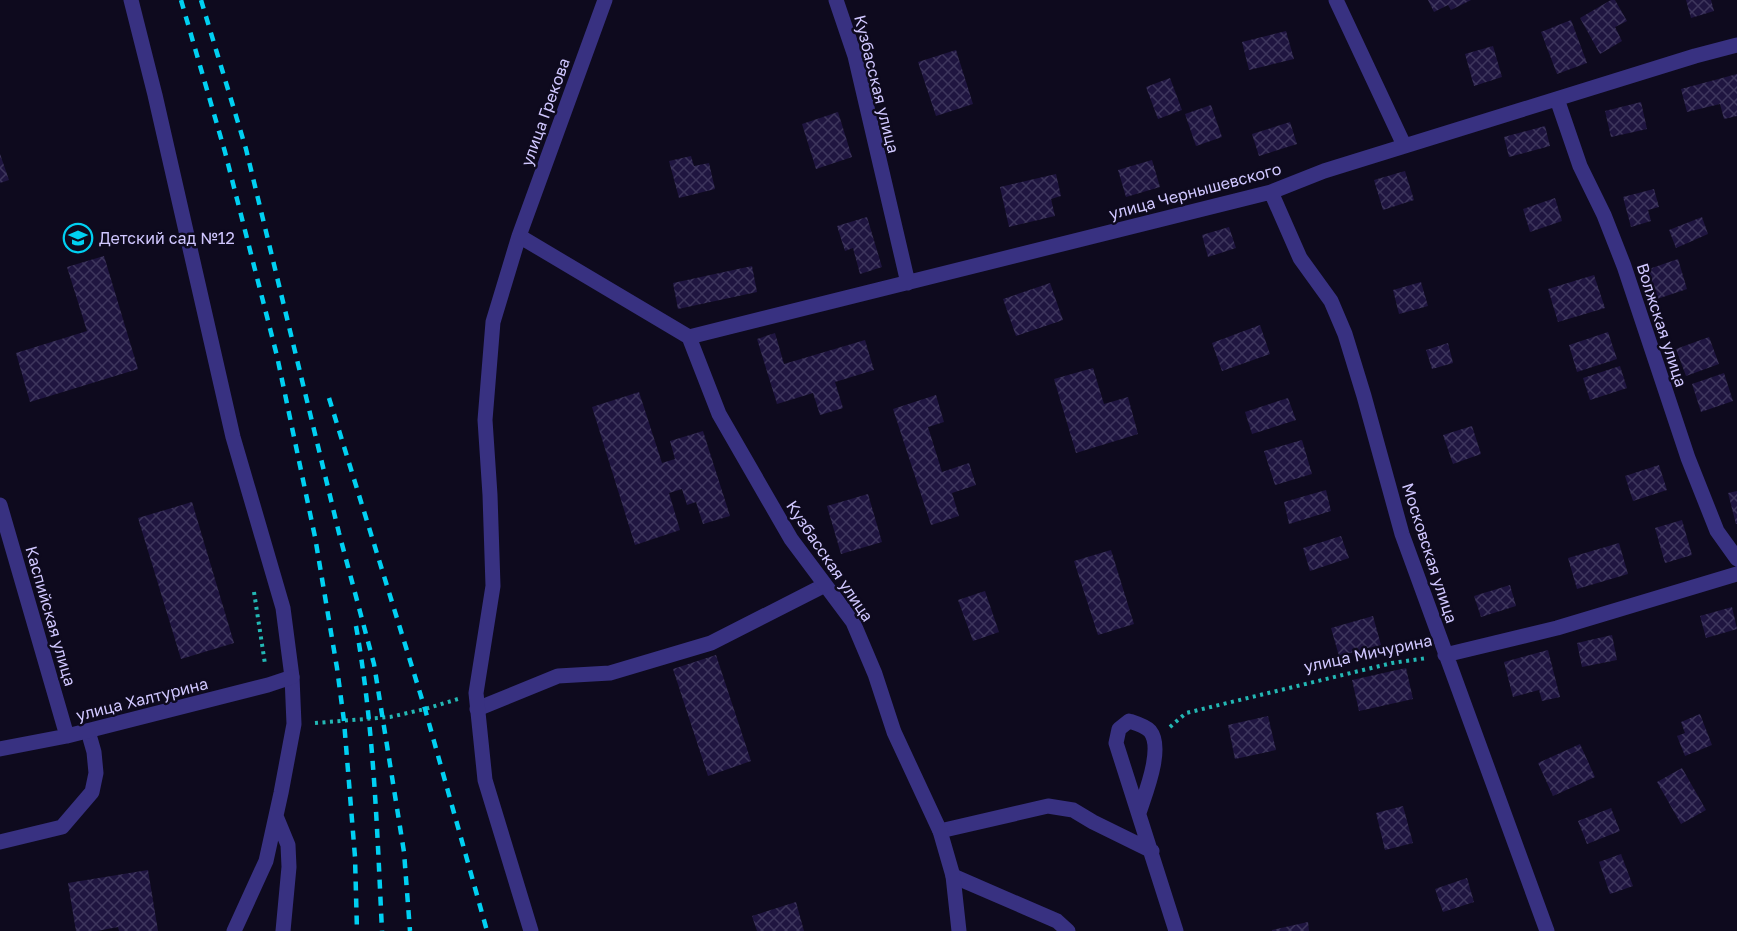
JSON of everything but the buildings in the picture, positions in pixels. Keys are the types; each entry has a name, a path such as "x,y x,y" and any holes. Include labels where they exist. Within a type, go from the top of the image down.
{"street":[{"path":"130,0 155,94 233,437 283,608 292,677 294,724 266,861 234,931"},
{"name":"улица Грекова","path":"531,931 485,780 477,709 476,693 493,586 485,420 493,322 519,236 605,0"},
{"name":"Кузбасская улица","path":"836,0 855,56 908,283"},
{"path":"1336,0 1404,145"},
{"name":"улица Чернышевского","path":"689,337 1271,192 1324,171 1404,145 1737,45"},
{"name":"Волжская улица","path":"1557,99 1580,166 1604,215 1624,266 1688,458 1717,531 1737,560"},
{"name":"Московская улица","path":"1271,192 1300,258 1331,301 1345,334 1402,534 1547,931"},
{"path":"519,236 689,337"},
{"name":"Кузбасская улица","path":"689,337 719,414 790,539 853,622 875,674 894,732 940,831 953,876 959,931"},
{"name":"Каспийская улица","path":"0,505 67,736"},
{"name":"улица Мичурина","path":"1445,655 1557,628 1737,574"},
{"path":"477,709 558,676 610,673 711,643 825,585"},
{"name":"улица Халтурина","path":"0,749 88,731 292,677"},
{"path":"1139,813 1154,760 1155,743 1149,731 1129,721 1119,729 1116,743 1176,931"},
{"path":"0,842 62,827 92,792 96,772 94,752 88,731"},
{"path":"940,831 1048,806 1072,810 1152,850"},
{"path":"276,816 288,845 290,867 283,931"},
{"path":"953,876 1057,921 1068,931"}],"path":[{"name":"улица Мичурина","path":"1155,743 1186,714 1392,663 1445,655"}],"railway":[{"path":"181,0 225,152 277,356 315,537 344,721 355,857 357,931"},
{"path":"201,0 246,149 339,533 374,664 404,852 410,931"},
{"path":"329,398 425,709 487,931"},
{"path":"356,626 371,740 382,931"}],"place":[{"name":"Детский сад №12","path":"78,238"}]}
